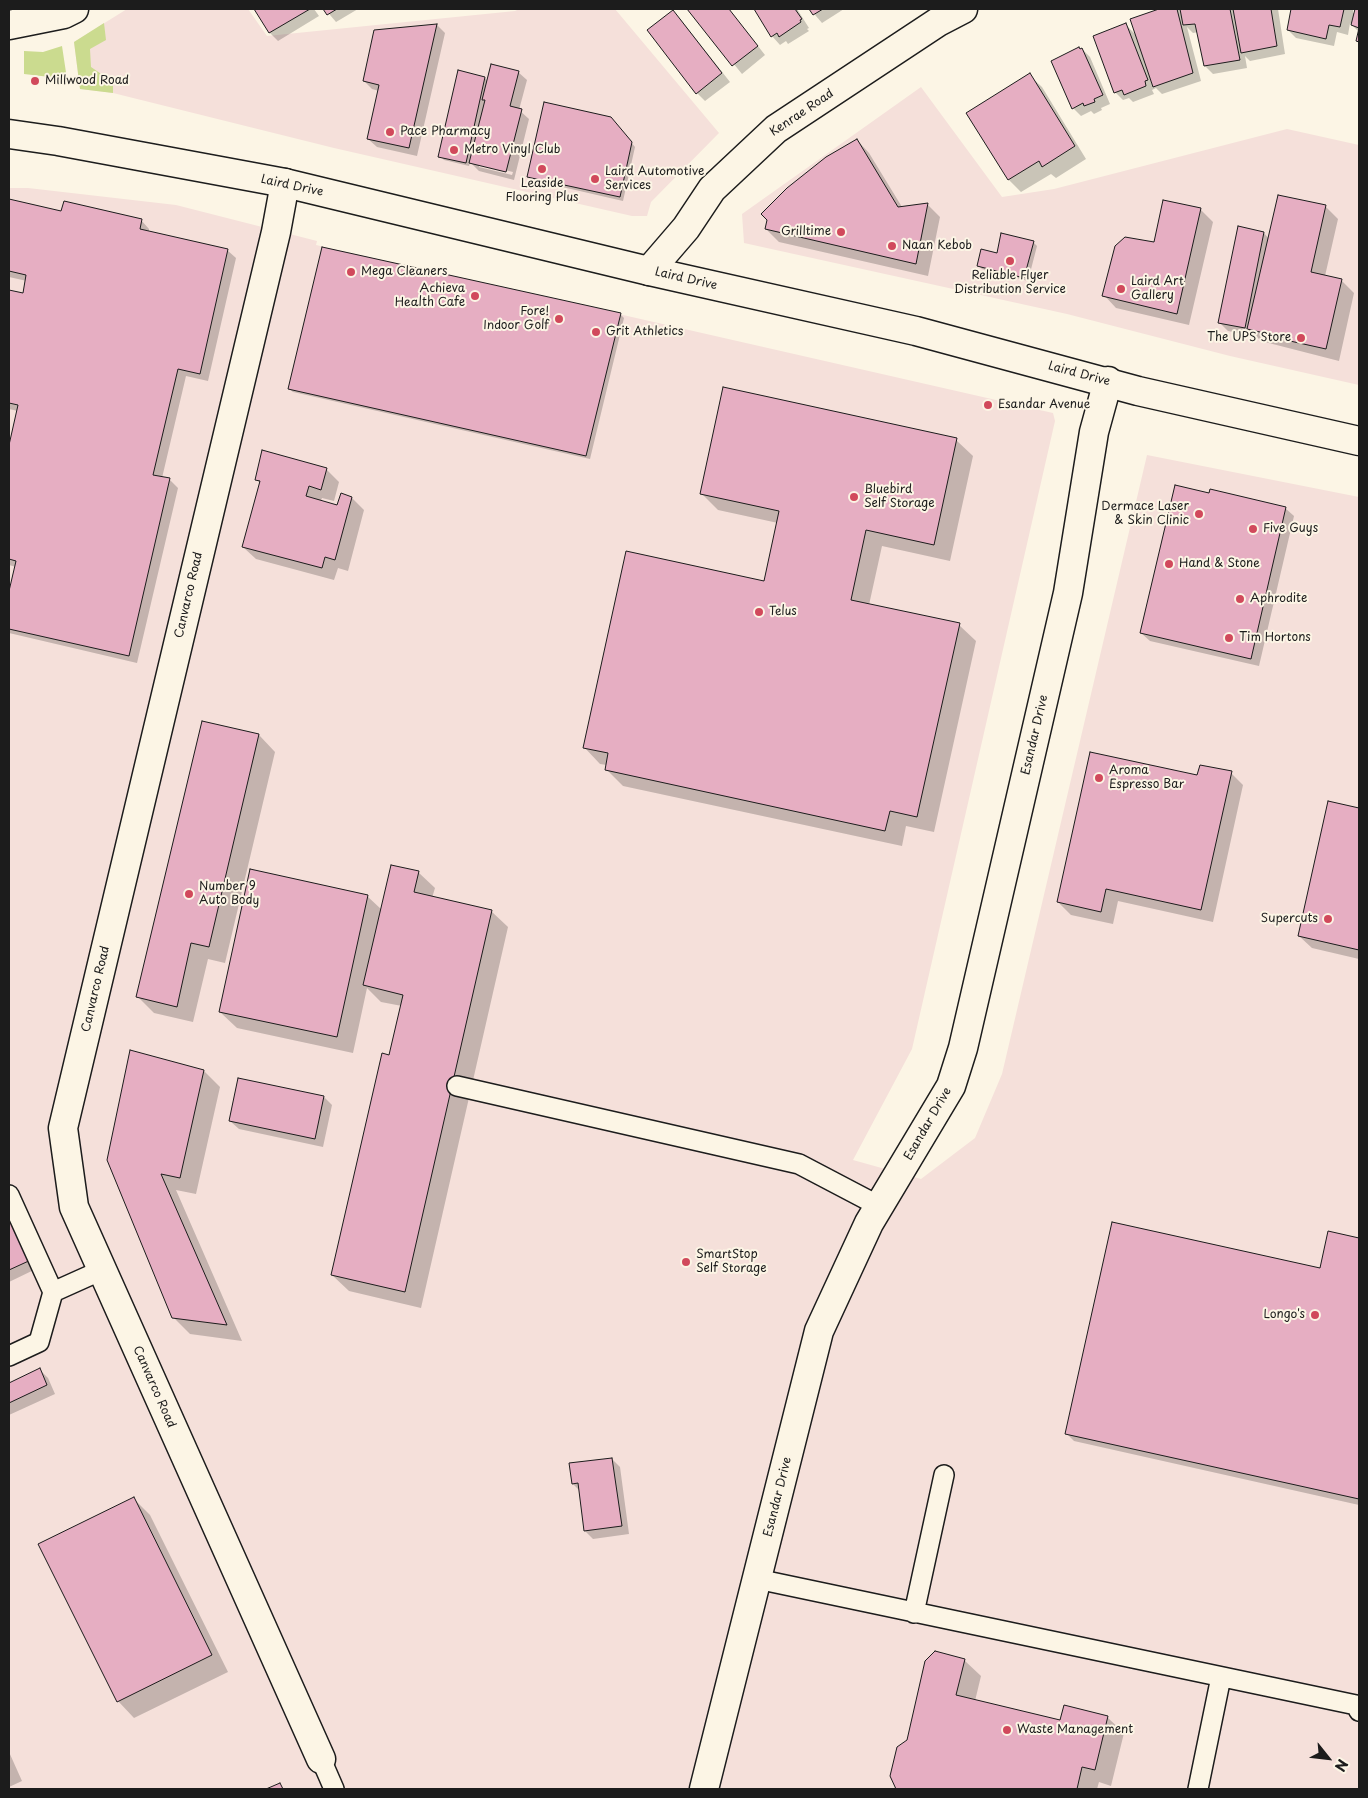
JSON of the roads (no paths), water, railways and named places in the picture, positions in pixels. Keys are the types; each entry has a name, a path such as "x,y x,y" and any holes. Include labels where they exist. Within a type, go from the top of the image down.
{"street":[{"path":"9,25 64,14 74,9"},
{"name":"Kenrae Road","path":"649,271 686,228 712,189 776,129 938,22 963,9"},
{"name":"Laird Drive","path":"9,134 58,141 285,183 649,271 916,331 1138,391 1359,441"},
{"name":"Canvarco Road","path":"285,183 276,232 63,1128 74,1207 321,1759"},
{"name":"Esandar Drive","path":"704,1789 819,1331 869,1223 950,1086 963,1048 1068,593 1094,432 1108,382"}],"lane":[{"path":"457,1086 799,1164 879,1206"},
{"path":"9,1195 53,1292 39,1342 9,1356"},
{"path":"53,1292 102,1270"},
{"path":"914,1613 944,1475"},
{"path":"757,1579 1356,1705 1359,1711"},
{"path":"1198,1789 1221,1677"},
{"path":"321,1759 334,1789"}],"place":[{"name":"Millwood Road","path":"35,81"},
{"name":"Pace Pharmacy","path":"390,132"},
{"name":"Metro Vinyl Club","path":"454,150"},
{"name":"Leaside Flooring Plus","path":"542,169"},
{"name":"Laird Automotive Services","path":"595,179"},
{"name":"Grilltime","path":"841,232"},
{"name":"Naan Kebob","path":"892,246"},
{"name":"Reliable Flyer Distribution Service","path":"1010,261"},
{"name":"Mega Cleaners","path":"351,272"},
{"name":"Laird Art Gallery","path":"1121,289"},
{"name":"Achieva Health Cafe","path":"475,296"},
{"name":"Fore! Indoor Golf","path":"559,319"},
{"name":"Grit Athletics","path":"596,332"},
{"name":"The UPS Store","path":"1301,338"},
{"name":"Esandar Avenue","path":"988,405"},
{"name":"Bluebird Self Storage","path":"854,497"},
{"name":"Dermace Laser & Skin Clinic","path":"1199,514"},
{"name":"Five Guys","path":"1253,529"},
{"name":"Hand & Stone","path":"1169,564"},
{"name":"Aphrodite","path":"1240,599"},
{"name":"Telus","path":"759,612"},
{"name":"Tim Hortons","path":"1229,638"},
{"name":"Aroma Espresso Bar","path":"1099,778"},
{"name":"Number 9 Auto Body","path":"189,894"},
{"name":"Supercuts","path":"1328,919"},
{"name":"SmartStop Self Storage","path":"686,1262"},
{"name":"Longo's","path":"1315,1315"},
{"name":"Waste Management","path":"1007,1730"}]}
